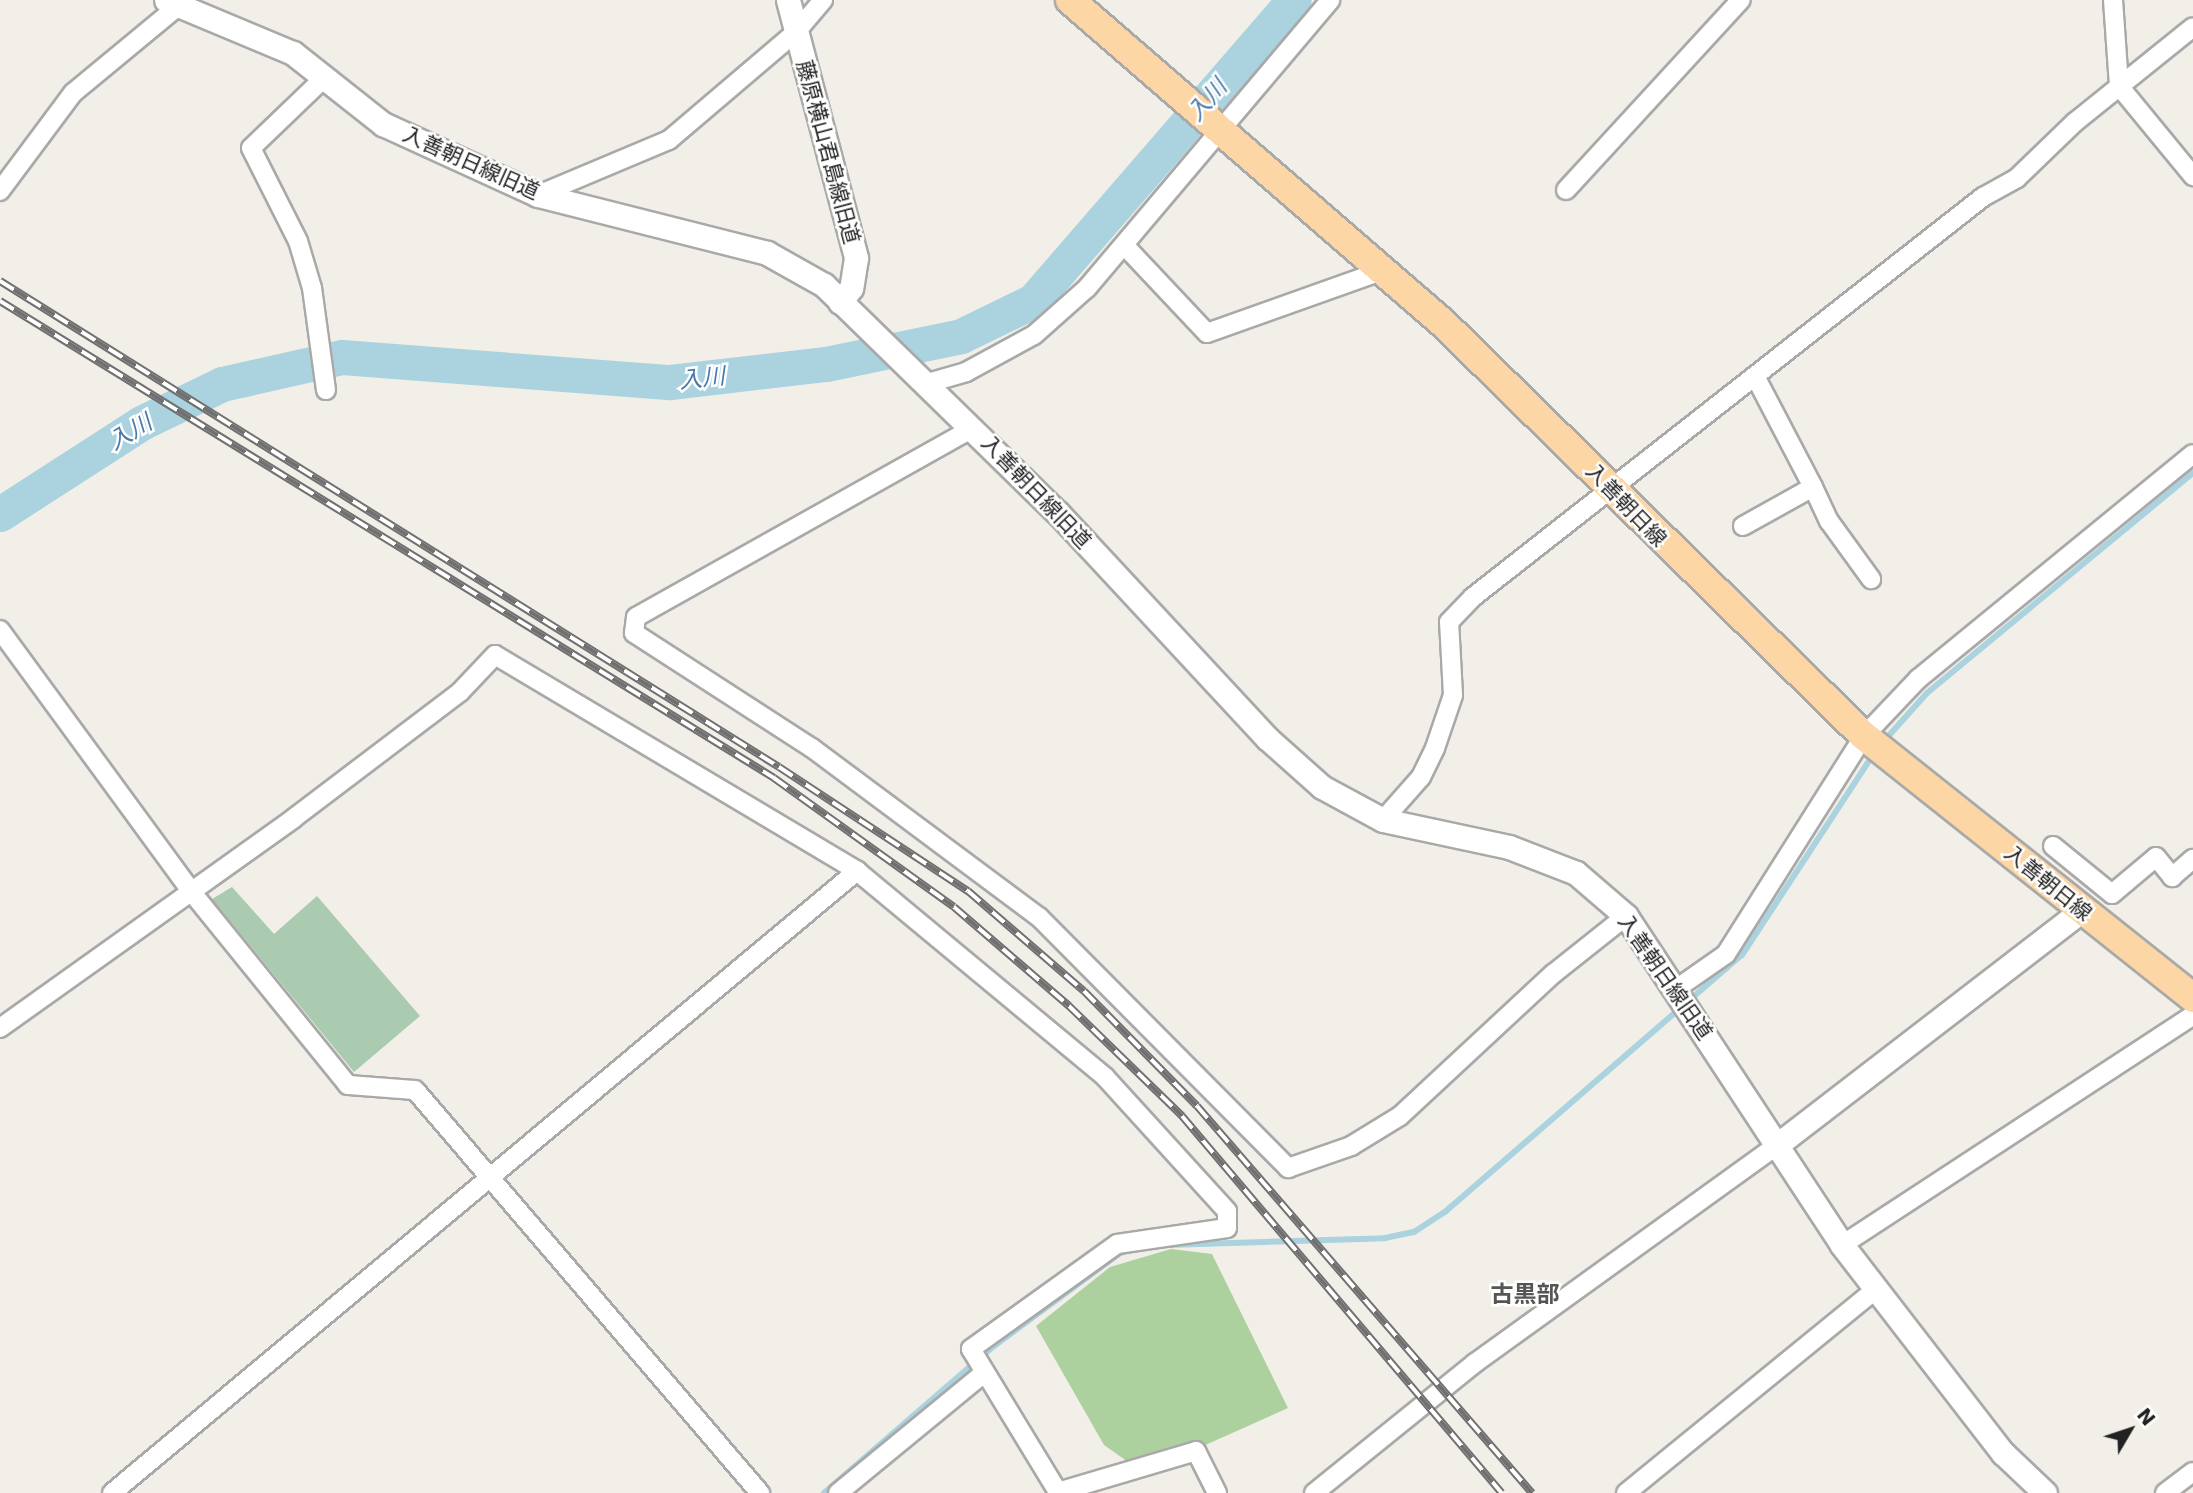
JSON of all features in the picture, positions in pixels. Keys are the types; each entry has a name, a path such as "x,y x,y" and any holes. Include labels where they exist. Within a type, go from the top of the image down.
{"main road":[{"name":"入善朝日線","path":"1070,0 1384,270 1864,736 2193,998"}],"street":[{"name":"藤原横山君島線旧道","path":"788,0 856,258 851,288 840,302"},
{"path":"538,195 669,140 796,32 823,0"},
{"path":"922,378 966,372 1034,335 1124,245 1330,0"},
{"path":"1566,190 1741,0"},
{"path":"2113,0 2119,86 2193,176"},
{"path":"0,191 73,93 183,5"},
{"name":"入善朝日線旧道","path":"183,5 293,53 383,124 538,195 767,253 824,285 973,428 1267,738 1322,787 1383,820 1509,847 1576,873 1626,916 1842,1245 2003,1453 2045,1493"},
{"path":"1383,820 1421,777 1449,708 1449,622 1608,486 1755,376 1983,197 2017,178 2119,86 2193,27"},
{"path":"324,78 251,148 298,241 320,342 326,390"},
{"path":"1124,245 1207,333 1384,270"},
{"path":"1755,376 1829,521 1871,579"},
{"path":"973,428 636,617 634,633 812,748 1039,917 1288,1168 1350,1146 1400,1116 1553,974 1626,916"},
{"path":"1676,989 1726,954 1754,918 1864,736 1918,679 2193,454"},
{"path":"1743,526 1814,487"},
{"path":"0,630 190,890 348,1085 415,1090 760,1493"},
{"path":"0,1028 460,692 495,654 857,872 1105,1077 1227,1211 1227,1228 1117,1244 971,1349 1058,1492 1196,1451 1217,1493"},
{"path":"2053,846 2112,894 2156,857 2172,877 2193,859"},
{"path":"111,1493 857,872"},
{"path":"1314,1493 1475,1363 1777,1145 2082,911"},
{"path":"1842,1245 2193,1015"},
{"path":"1626,1493 1876,1289"},
{"path":"838,1493 984,1373"},
{"path":"2165,1493 2193,1472"}],"green space":[{"path":"232,887 274,934 317,896 420,1016 354,1072 212,899"},
{"path":"1171,1249 1212,1254 1288,1408 1201,1447 1131,1464 1104,1445 1036,1326 1110,1267"}],"waterway":[{"name":"入川","path":"0,514 141,423 222,384 342,357 670,382 826,364 961,336 1033,301 1294,0"},
{"path":"1884,741 1927,693 2193,473"},
{"path":"1167,1245 1385,1238 1414,1232 1446,1211 1742,955 1875,752"},
{"path":"824,1493 990,1349 1120,1253 1136,1249"}],"railway":[{"path":"0,281 779,767 968,891 1084,991 1197,1106 1532,1493"},
{"path":"0,301 774,778 954,907 1069,1006 1182,1116 1502,1493"}],"district":[{"name":"古黒部","path":"1525,1294"}]}
